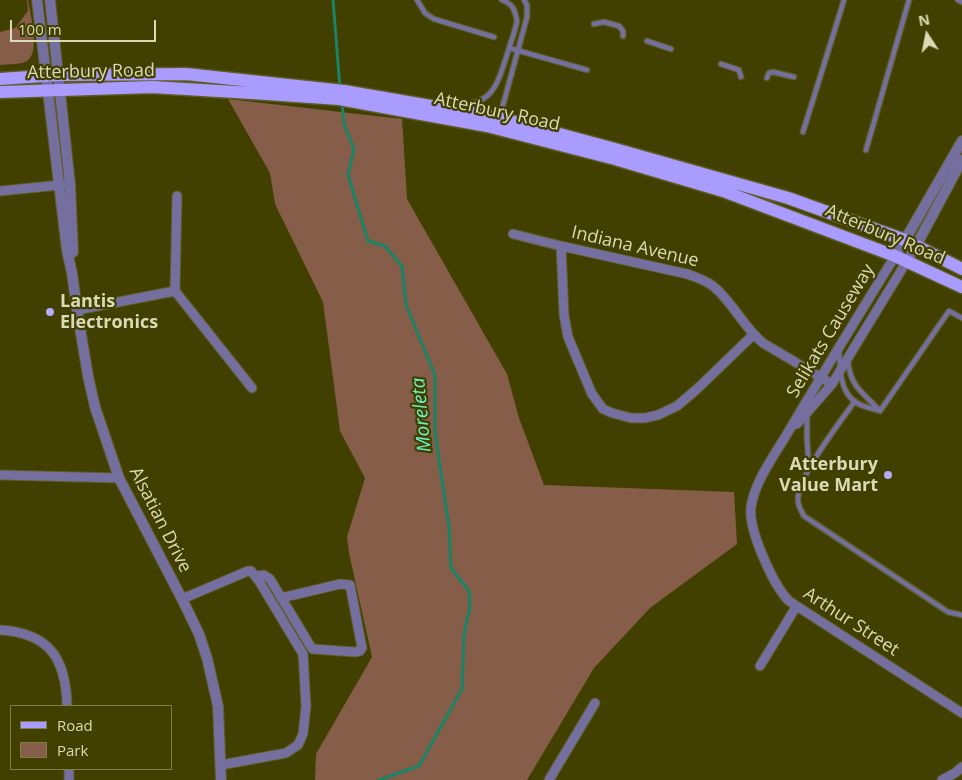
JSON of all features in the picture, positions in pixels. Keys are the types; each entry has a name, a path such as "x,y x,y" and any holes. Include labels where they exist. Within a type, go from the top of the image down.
{"main road":[{"name":"Atterbury Road","path":"0,79 53,75 186,74 307,93 338,100 372,100 441,112 615,149 788,198 910,243 962,269"},
{"name":"Atterbury Road","path":"0,92 177,88 307,93"},
{"name":"Atterbury Road","path":"498,124 722,190 901,258 962,287"}],"street":[{"path":"37,0 53,75"},
{"path":"50,0 54,90"},
{"name":"Alsatian Drive","path":"54,90 70,184 72,272"},
{"name":"Alsatian Drive","path":"54,90 59,185 67,251 96,408 119,478 182,599 198,634 214,683 218,706 221,780"},
{"name":"Selikats Causeway","path":"910,243 962,141"},
{"name":"Selikats Causeway","path":"788,433 808,413 832,384 848,358 901,258 962,160"},
{"path":"0,191 70,184"},
{"path":"177,196 175,291 252,388"},
{"name":"Indiana Avenue","path":"513,234 687,274 703,280 722,295 753,335 763,343 832,384"},
{"path":"561,246 564,315 568,337 592,394 603,409 631,418 645,418 658,415 677,406 753,335"},
{"name":"Selikats Causeway","path":"752,501 764,474 821,377 901,258"},
{"path":"77,310 175,291"},
{"path":"0,475 119,478"},
{"name":"Arthur Street","path":"752,501 751,520 759,544 778,588 788,601 962,713"},
{"path":"182,599 252,573 264,574 270,579 281,598 313,649 355,652 360,651 362,648 350,585 340,584 281,598"},
{"path":"221,765 286,753 298,745 304,734 306,706 302,654 252,573"},
{"path":"760,666 796,607"},
{"path":"0,630 18,631 27,634 41,642 51,651 64,674 67,689 67,705"},
{"path":"549,780 595,703"},
{"path":"942,780 955,774 962,767"}],"lane":[{"path":"417,0 426,14 434,18 494,37"},
{"path":"441,112 447,105 476,103 492,93 509,48 516,21 511,4 502,0"},
{"path":"498,124 528,12 524,0"},
{"path":"803,132 844,0"},
{"path":"866,150 909,1 914,0"},
{"path":"958,0 962,2"},
{"path":"594,24 604,22 619,26 623,31 623,36"},
{"path":"647,41 671,49"},
{"path":"509,48 587,70"},
{"path":"722,64 739,70 741,77"},
{"path":"767,78 769,73 773,72 794,77"},
{"path":"880,410 949,311 962,318"},
{"path":"839,348 840,369 847,392 854,402 880,410"},
{"path":"848,358 851,378 855,386 880,410"},
{"path":"854,402 809,468 798,496 798,505 804,516 948,612 962,615"},
{"path":"808,413 809,468"}],"green space":[{"path":"27,0 34,32 31,56 27,61 21,63 0,65 0,32 15,28 28,11"},
{"path":"228,99 402,119 407,199 507,374 519,418 544,485 734,492 737,544 650,608 594,668 527,780 315,780 316,754 372,657 347,537 365,478 340,431 323,302 275,204 270,173"}],"waterway":[{"name":"Moreleta","path":"333,0 340,88"},
{"name":"Moreleta","path":"342,102 344,124 354,149 348,175 368,241 385,246 402,266 406,305 435,375 435,433 449,527 451,568 469,591 470,607 464,634 462,689 419,766 379,780"}],"place":[{"name":"Lantis Electronics","path":"50,312"},
{"name":"Atterbury Value Mart","path":"888,475"}]}
